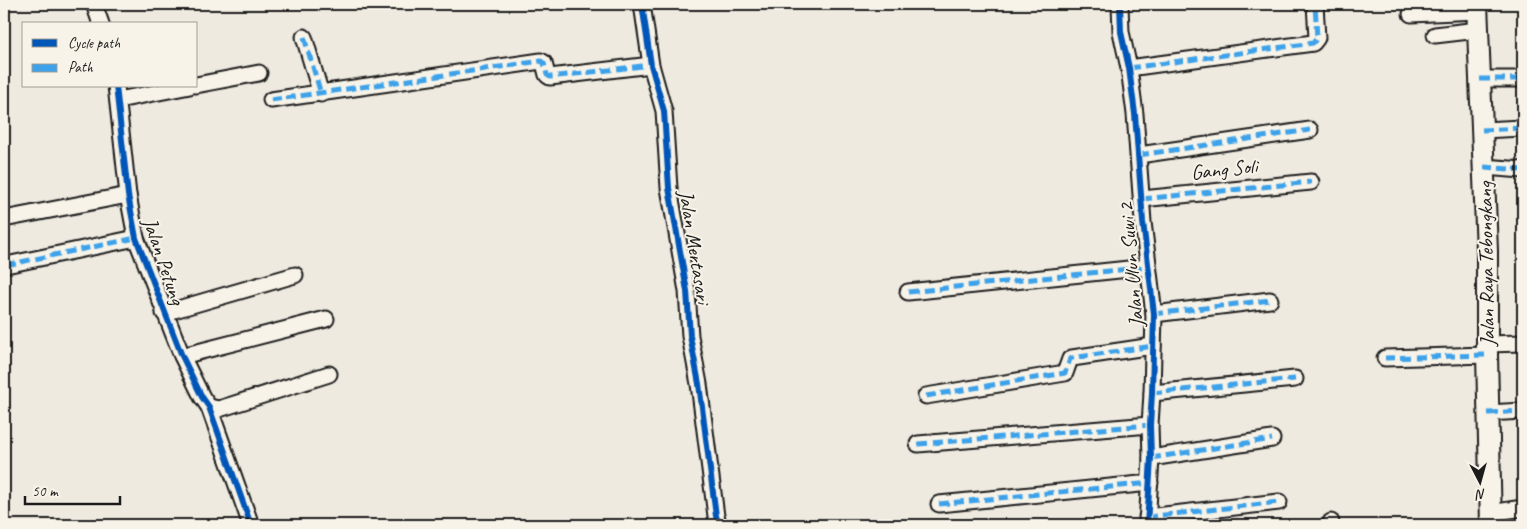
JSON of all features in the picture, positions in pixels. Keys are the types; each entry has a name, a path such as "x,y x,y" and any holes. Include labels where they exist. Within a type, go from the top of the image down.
{"main road":[{"name":"Jalan Raya Tebongkang","path":"1478,10 1487,251 1486,289 1491,519"}],"street":[{"path":"94,4 100,22"},
{"name":"Jalan Mertasari","path":"642,4 651,65 664,110 670,188 687,292 690,336 699,384 716,516 719,525"},
{"name":"Jalan Ulun Suwi 2","path":"1120,4 1121,32 1129,68 1135,114 1143,222 1154,314 1150,425 1151,458 1147,521"},
{"path":"1129,68 1313,43 1317,38 1315,4"},
{"path":"1410,14 1478,10"},
{"path":"1434,35 1478,10"},
{"path":"304,36 321,94"},
{"path":"271,100 541,61 544,63 547,75 550,76 651,65"},
{"path":"198,85 259,73"},
{"path":"1480,79 1523,79"},
{"path":"117,93 169,88"},
{"name":"Jalan Petung","path":"117,93 128,195 136,238 182,356 202,397 209,407 251,525"},
{"path":"1482,130 1523,128"},
{"path":"1139,155 1310,130"},
{"path":"1484,167 1523,170"},
{"name":"Gang Soli","path":"1142,199 1311,182"},
{"path":"4,219 128,195"},
{"path":"6,265 136,238"},
{"path":"908,292 1148,267"},
{"path":"164,313 295,276"},
{"path":"1154,314 1270,300"},
{"path":"182,356 326,319"},
{"path":"1385,358 1487,350 1523,344"},
{"path":"926,396 1066,373 1072,358 1153,346"},
{"path":"209,407 219,409 329,374"},
{"path":"1152,393 1295,379"},
{"path":"1488,413 1523,411"},
{"path":"918,444 1150,425"},
{"path":"1151,458 1272,439"},
{"path":"939,504 1150,483"},
{"path":"1147,521 1279,502"},
{"path":"1491,519 1523,508"}],"marked path":[{"path":"1129,68 1313,43 1317,38 1315,4"},
{"path":"304,37 321,94"},
{"path":"271,100 541,61 544,63 547,75 550,77 651,65"},
{"path":"1480,79 1523,79"},
{"path":"1482,130 1523,128"},
{"path":"1139,155 1310,130"},
{"path":"1484,167 1523,170"},
{"path":"1142,199 1311,182"},
{"path":"6,265 136,238"},
{"path":"908,292 1148,267"},
{"path":"1154,314 1270,300"},
{"path":"926,396 1065,373 1072,358 1153,346"},
{"path":"1385,358 1487,355"},
{"path":"1152,393 1295,379"},
{"path":"1488,413 1523,411"},
{"path":"918,444 1150,425"},
{"path":"1151,458 1272,439"},
{"path":"939,504 1150,483"},
{"path":"1147,517 1279,502"}],"cycle path":[{"path":"642,4 651,65 664,111 669,188 687,291 690,336 699,384 716,516 719,525"},
{"path":"1120,4 1121,32 1129,68 1135,114 1143,222 1154,314 1150,425 1151,458 1147,525"},
{"path":"116,88 128,195 136,238 182,356 202,397 209,407 251,525"}]}
